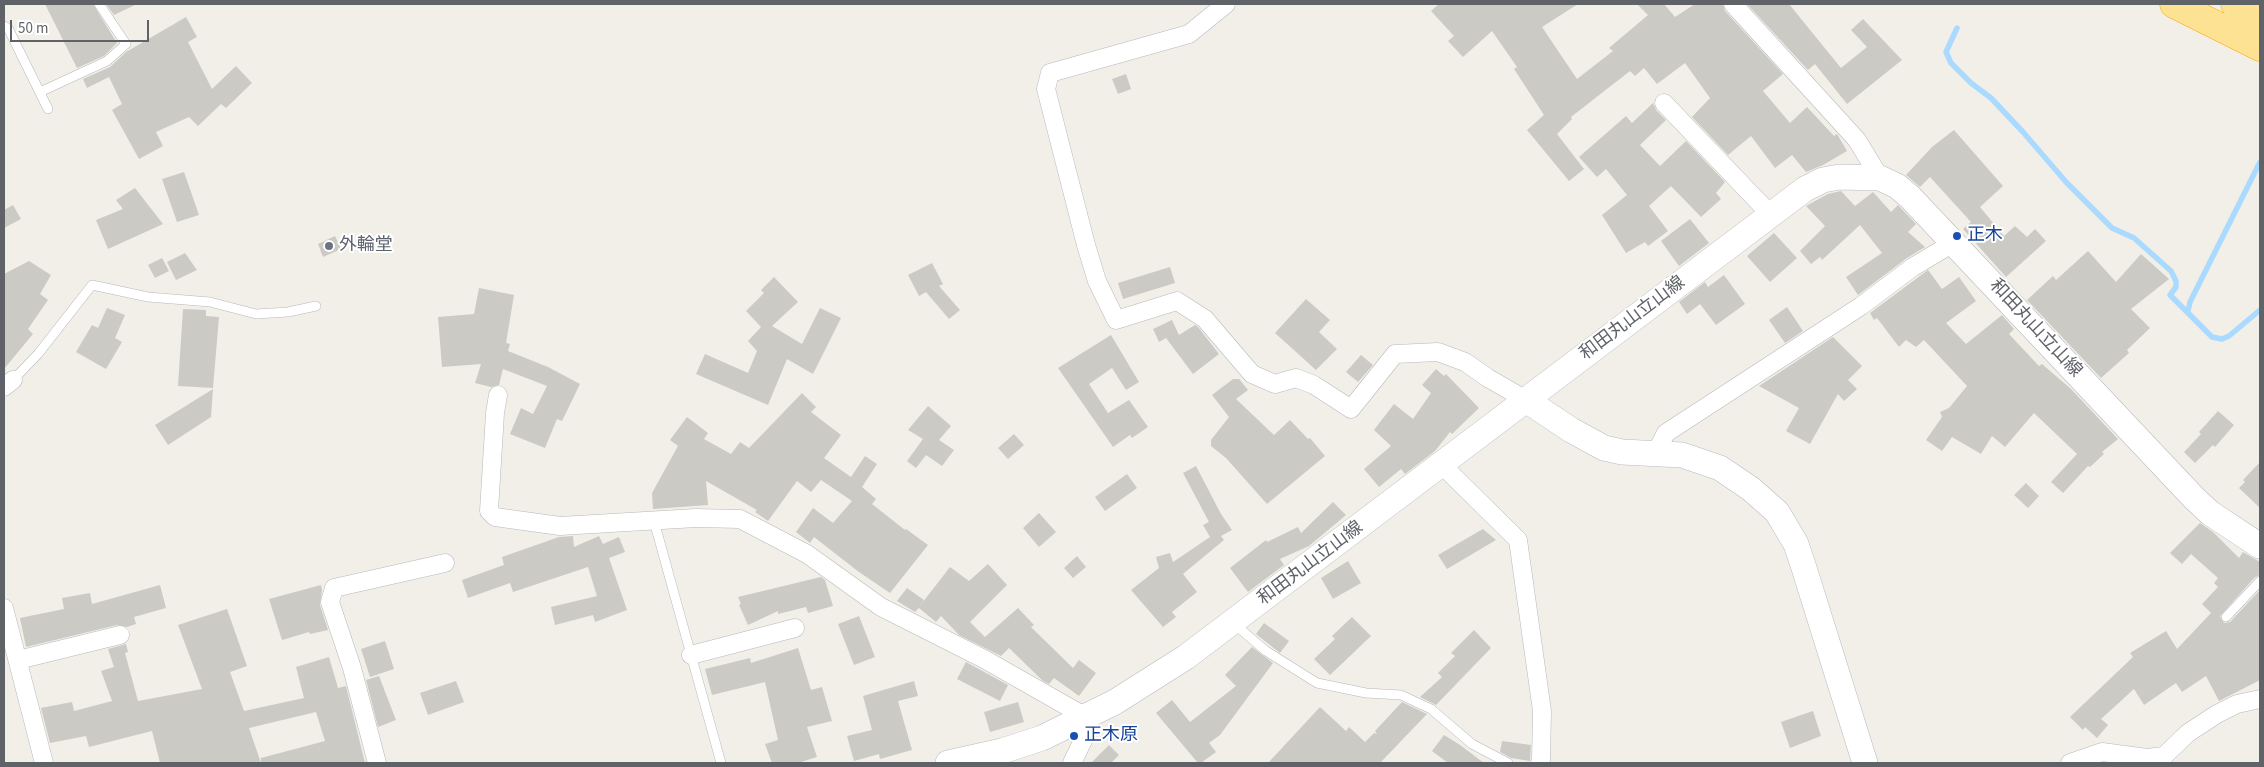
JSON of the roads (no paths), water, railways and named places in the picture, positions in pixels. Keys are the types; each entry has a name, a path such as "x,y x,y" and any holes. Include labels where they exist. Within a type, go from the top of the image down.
{"highway":[{"path":"2174,4 2260,47"},
{"path":"2234,4 2260,17"}],"main road":[{"name":"和田丸山立山線","path":"948,763 1002,751 1042,738 1086,717 1144,685 1233,623 1805,190 1824,180 1839,177 1880,178 1897,186 2194,498 2210,513 2260,546"},
{"path":"1526,400 1571,430 1604,448 1622,452 1656,452 1682,455 1720,468 1751,489 1777,512 1796,544 1865,763"}],"street":[{"path":"1226,4 1189,34 1050,73 1046,89 1086,245 1097,281 1116,320 1177,300 1205,318 1252,374 1275,384 1296,378 1314,384 1351,408 1395,354 1438,352 1465,362 1526,400"},
{"path":"1734,4 1857,140 1880,178"},
{"path":"1664,103 1771,215"},
{"path":"1656,452 1666,433 1861,306 1913,266 1953,243"},
{"path":"498,395 495,414 489,511 495,516 560,526 696,518 740,519 807,554 881,607 984,658 1086,717 1088,730 1072,763"},
{"path":"1442,465 1518,540 1542,711 1542,760 1540,763"},
{"path":"377,763 352,668 330,602 334,588 445,563"},
{"path":"4,608 44,763"},
{"path":"691,655 795,628"},
{"path":"18,660 120,635"},
{"path":"2070,763 2102,752 2147,758 2164,756 2188,733 2217,714 2237,704 2260,699"}],"lane":[{"path":"40,92 107,61 126,44 99,4"},
{"path":"4,26 8,28 48,109"},
{"path":"8,383 38,354 92,285 148,297 210,302 256,314 288,312 316,306"},
{"path":"654,521 721,763"},
{"path":"2226,617 2260,581"},
{"path":"1233,623 1266,651 1317,683 1366,693 1401,695 1431,709 1472,744 1508,763"}],"waterway":[{"path":"1957,28 1946,52 1951,63 1971,83 1991,98 2066,182 2112,228 2134,238 2171,271 2176,281 2176,287 2170,295 2212,337 2222,339 2229,336 2260,310"},
{"path":"2188,311 2190,302 2260,162"}],"place":[{"name":"正木","path":"1957,236"},
{"name":"外輪堂","path":"329,246"},
{"name":"正木原","path":"1074,736"}]}
